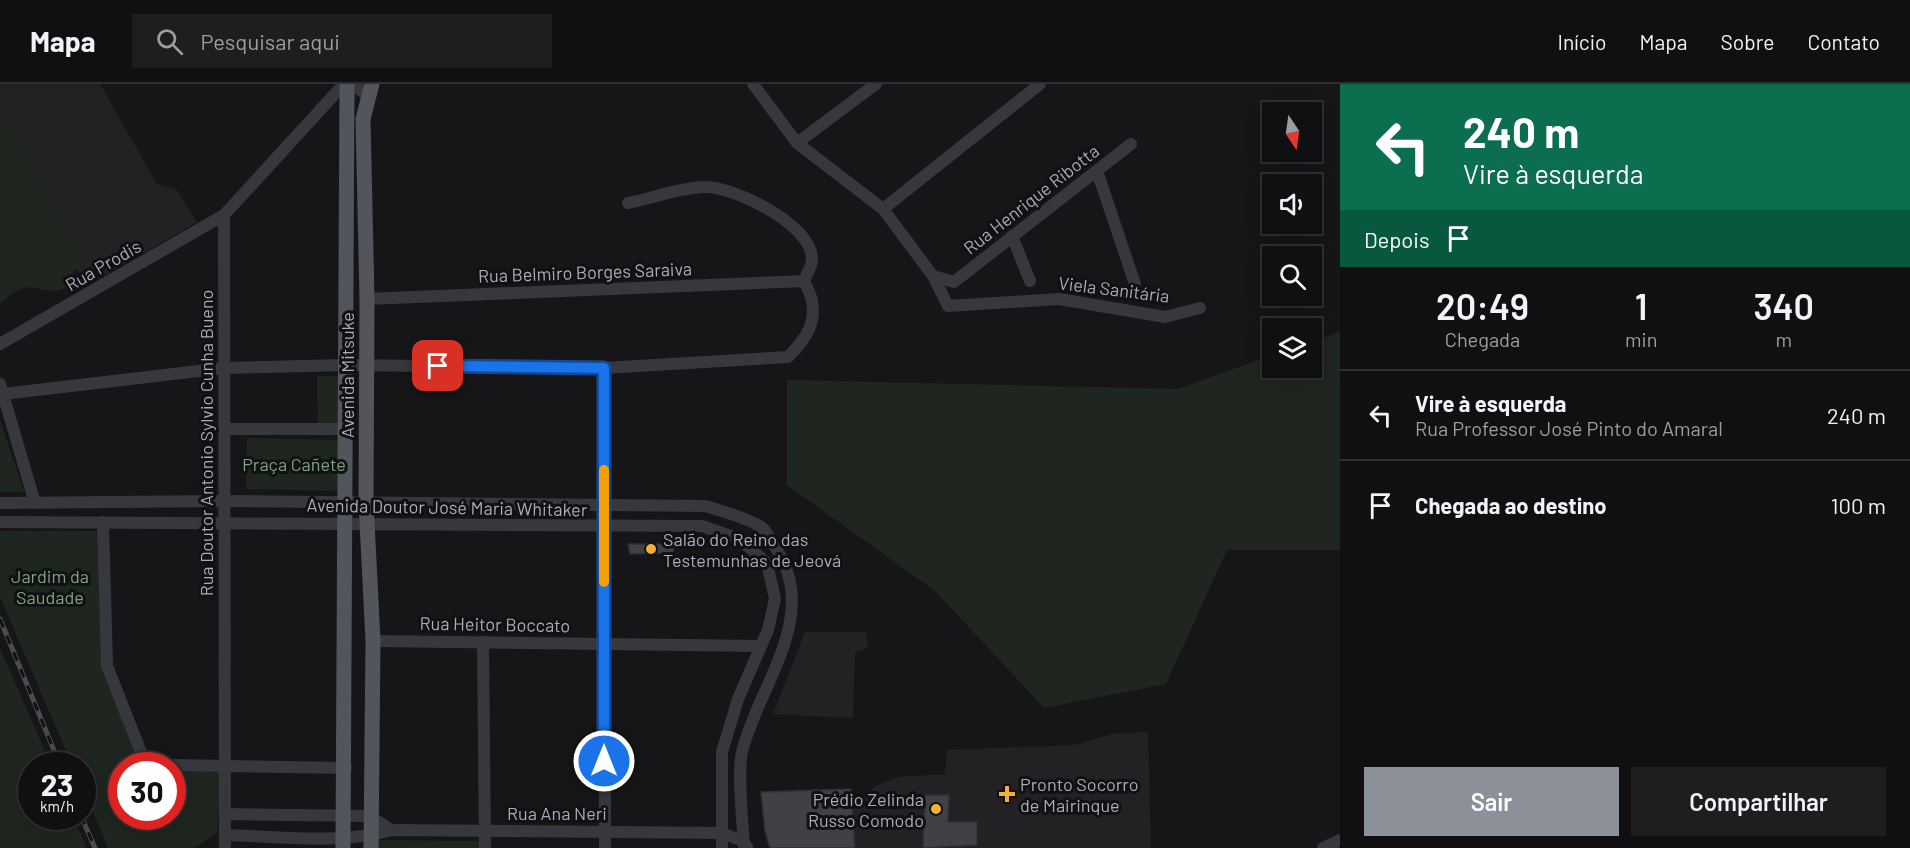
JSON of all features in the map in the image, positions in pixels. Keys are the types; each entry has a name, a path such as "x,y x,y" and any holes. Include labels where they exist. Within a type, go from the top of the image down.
{"main road":[{"name":"Avenida Mitsuke","path":"343,843 346,768 344,502 347,84"},
{"name":"Avenida Mitsuke","path":"370,90 363,118 367,305 366,502 372,641 371,842"},
{"path":"346,310 367,305"}],"street":[{"path":"224,215 347,84 370,90"},
{"path":"753,84 797,143 883,209 933,276"},
{"path":"797,143 876,84"},
{"path":"883,209 1040,84"},
{"name":"Rua Henrique Ribotta","path":"933,276 954,282 1131,144"},
{"path":"1097,171 1135,284"},
{"path":"35,503 2,389 224,368 366,365 604,368 788,357 806,339 812,318 812,298 805,281 812,258 806,242 774,212 722,187 674,190 628,203"},
{"name":"Rua Prodis","path":"0,344 224,215"},
{"name":"Rua Doutor Antonio Sylvio Cunha Bueno","path":"224,215 225,842"},
{"path":"1012,236 1030,281"},
{"name":"Viela Sanitária","path":"933,276 948,306 1059,299 1165,317 1200,308"},
{"name":"Rua Belmiro Borges Saraiva","path":"367,305 805,281"},
{"path":"604,368 605,848"},
{"path":"224,429 345,429"},
{"name":"Avenida Doutor José Maria Whitaker","path":"0,503 224,501 706,506 763,529 783,559 789,578 793,612 776,668 758,706 741,754 745,846"},
{"name":"Avenida Doutor José Maria Whitaker","path":"0,522 702,526 739,539 767,563 775,599 768,630 738,699 722,752 722,848"},
{"path":"103,522 106,666 141,752"},
{"name":"Rua Heitor Boccato","path":"372,641 761,646"},
{"path":"483,642 485,848"},
{"path":"186,765 346,768"},
{"path":"225,814 370,816 391,830"},
{"name":"Rua Ana Neri","path":"225,842 371,842 391,830 605,831 722,833 745,846"},
{"path":"1323,848 1340,840"}],"shaded area":[{"path":"0,84 100,84 157,184 177,190 197,222 87,286 0,138"},
{"path":"805,632 866,632 868,648 855,653 853,718 773,714"},
{"name":"Pronto Socorro de Mairinque","path":"1148,732 1151,848 855,848 853,804 877,785 898,777 945,774 947,750 1074,745 1112,734"}],"green space":[{"path":"0,115 18,135 48,200 69,227 73,243 83,259 84,266 74,271 71,285 61,290 52,291 30,287 12,294 0,304"},
{"path":"1340,332 1340,550 1227,550 1166,684 1044,708 935,591 787,485 787,380 1178,389 1262,359 1262,378 1322,378 1322,338"},
{"path":"317,376 344,376 344,423 318,423"},
{"path":"0,420 24,492 0,492"},
{"name":"Praça Cañete","path":"247,438 342,440 341,491 246,489"},
{"name":"Jardim da Saudade","path":"0,531 98,531 102,672 137,752 108,752 108,830 186,830 186,770 221,770 217,832 195,848 108,848 96,819 96,752 66,752 0,597"},
{"path":"0,648 45,752 18,752 18,830 79,830 87,848 0,848"},
{"path":"376,840 479,841 479,848 376,848"}],"building":[{"name":"Salão do Reino das Testemunhas de Jeová","path":"628,544 674,544 673,553 630,554"},
{"path":"851,789 855,848 770,848 765,831 761,792"},
{"name":"Prédio Zelinda Russo Comodo","path":"925,795 949,795 948,822 977,822 977,845 923,848"}],"railway":[{"path":"0,619 55,752"},
{"path":"87,830 95,848"}],"slow traffic":[{"path":"604,470 604,582"}],"place":[{"name":"Salão do Reino das Testemunhas de Jeová","path":"651,549"},
{"name":"Pronto Socorro de Mairinque","path":"1007,794"},
{"name":"Prédio Zelinda Russo Comodo","path":"936,809"}],"route":[{"path":"438,366 604,368 604,761"}]}
